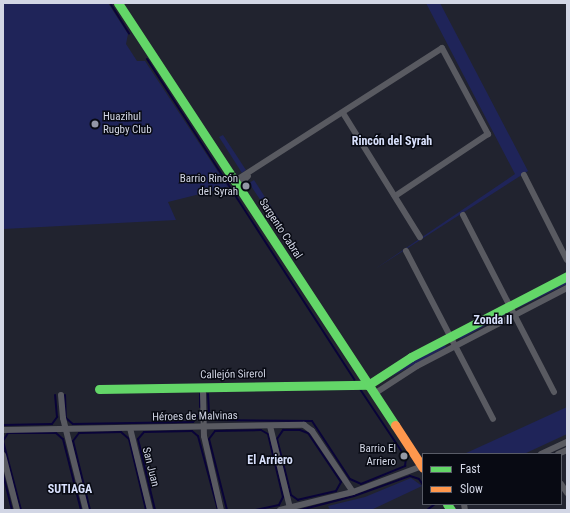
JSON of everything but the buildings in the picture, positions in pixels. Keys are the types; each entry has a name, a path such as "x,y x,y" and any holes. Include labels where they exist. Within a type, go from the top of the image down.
{"main road":[{"name":"Sargento Cabral","path":"118,3 422,466"},
{"path":"368,385 450,337 567,276"},
{"name":"Callejón Sirerol","path":"99,389 368,385"}],"street":[{"path":"237,184 442,48 488,134 395,196"},
{"path":"343,113 420,237"},
{"path":"524,175 567,260"},
{"path":"463,215 554,392"},
{"path":"406,251 493,419"},
{"path":"374,394 455,346 567,288"},
{"path":"203,393 204,427 221,510"},
{"path":"61,395 66,429 86,510"},
{"name":"Héroes de Malvinas","path":"3,430 304,425 312,431 353,492"},
{"path":"270,426 290,508"},
{"name":"San Juan","path":"130,428 150,510"},
{"path":"543,453 567,442"},
{"path":"3,455 17,510"},
{"path":"280,510 353,492 422,467"}],"shaded area":[{"name":"Huazihul Rugby Club","path":"3,3 108,3 128,34 126,44 137,61 145,61 228,187 168,202 176,220 3,229"},
{"path":"426,3 440,3 528,171 375,269 515,174"},
{"path":"223,135 246,170 242,173 219,137"},
{"path":"254,180 283,225 279,228 249,183"},
{"path":"567,281 567,284 518,308 519,306"},
{"path":"505,313 506,314 461,339 458,338"},
{"path":"445,344 446,347 391,377 413,360"},
{"path":"567,407 567,434 526,453 466,453"},
{"path":"411,478 422,486 371,510 330,510 328,506 365,497"}],"waterway":[{"path":"110,3 129,33"},
{"path":"147,59 355,380"},
{"path":"208,394 209,414 215,420 312,421 350,479 361,484 405,466 406,458 360,389"},
{"path":"200,394 200,407"},
{"path":"3,425 52,424 57,417 55,395"},
{"path":"65,395 66,418 73,424 193,422 201,412"},
{"path":"227,510 209,439 215,431 261,430 268,434 283,497 279,505 256,510"},
{"path":"283,430 300,430 308,433 341,482 336,491 298,500 291,495 277,439 283,430"},
{"path":"155,510 138,439 144,432 192,431 198,436 218,510"},
{"path":"90,510 73,441 79,433 121,432 129,439 146,510"},
{"path":"21,510 3,441 8,433 56,433 63,439 81,510"},
{"path":"3,474 12,510"},
{"path":"300,510 354,496 410,476 419,479 422,484"},
{"path":"427,510 434,505"}],"traffic: fast":[{"path":"118,3 395,425"},
{"path":"99,389 368,385 411,357 567,276"},
{"path":"448,505 451,510"}],"traffic: slow":[{"path":"395,425 422,466"}],"place":[{"name":"Huazihul Rugby Club","path":"95,124"},
{"name":"Barrio Rincón del Syrah","path":"246,186"},
{"name":"Barrio El Arriero","path":"404,456"}],"district":[{"name":"Rincón del Syrah","path":"392,142"},
{"name":"Zonda II","path":"493,321"},
{"name":"El Arriero","path":"270,461"},
{"name":"SUTIAGA","path":"70,490"}]}
